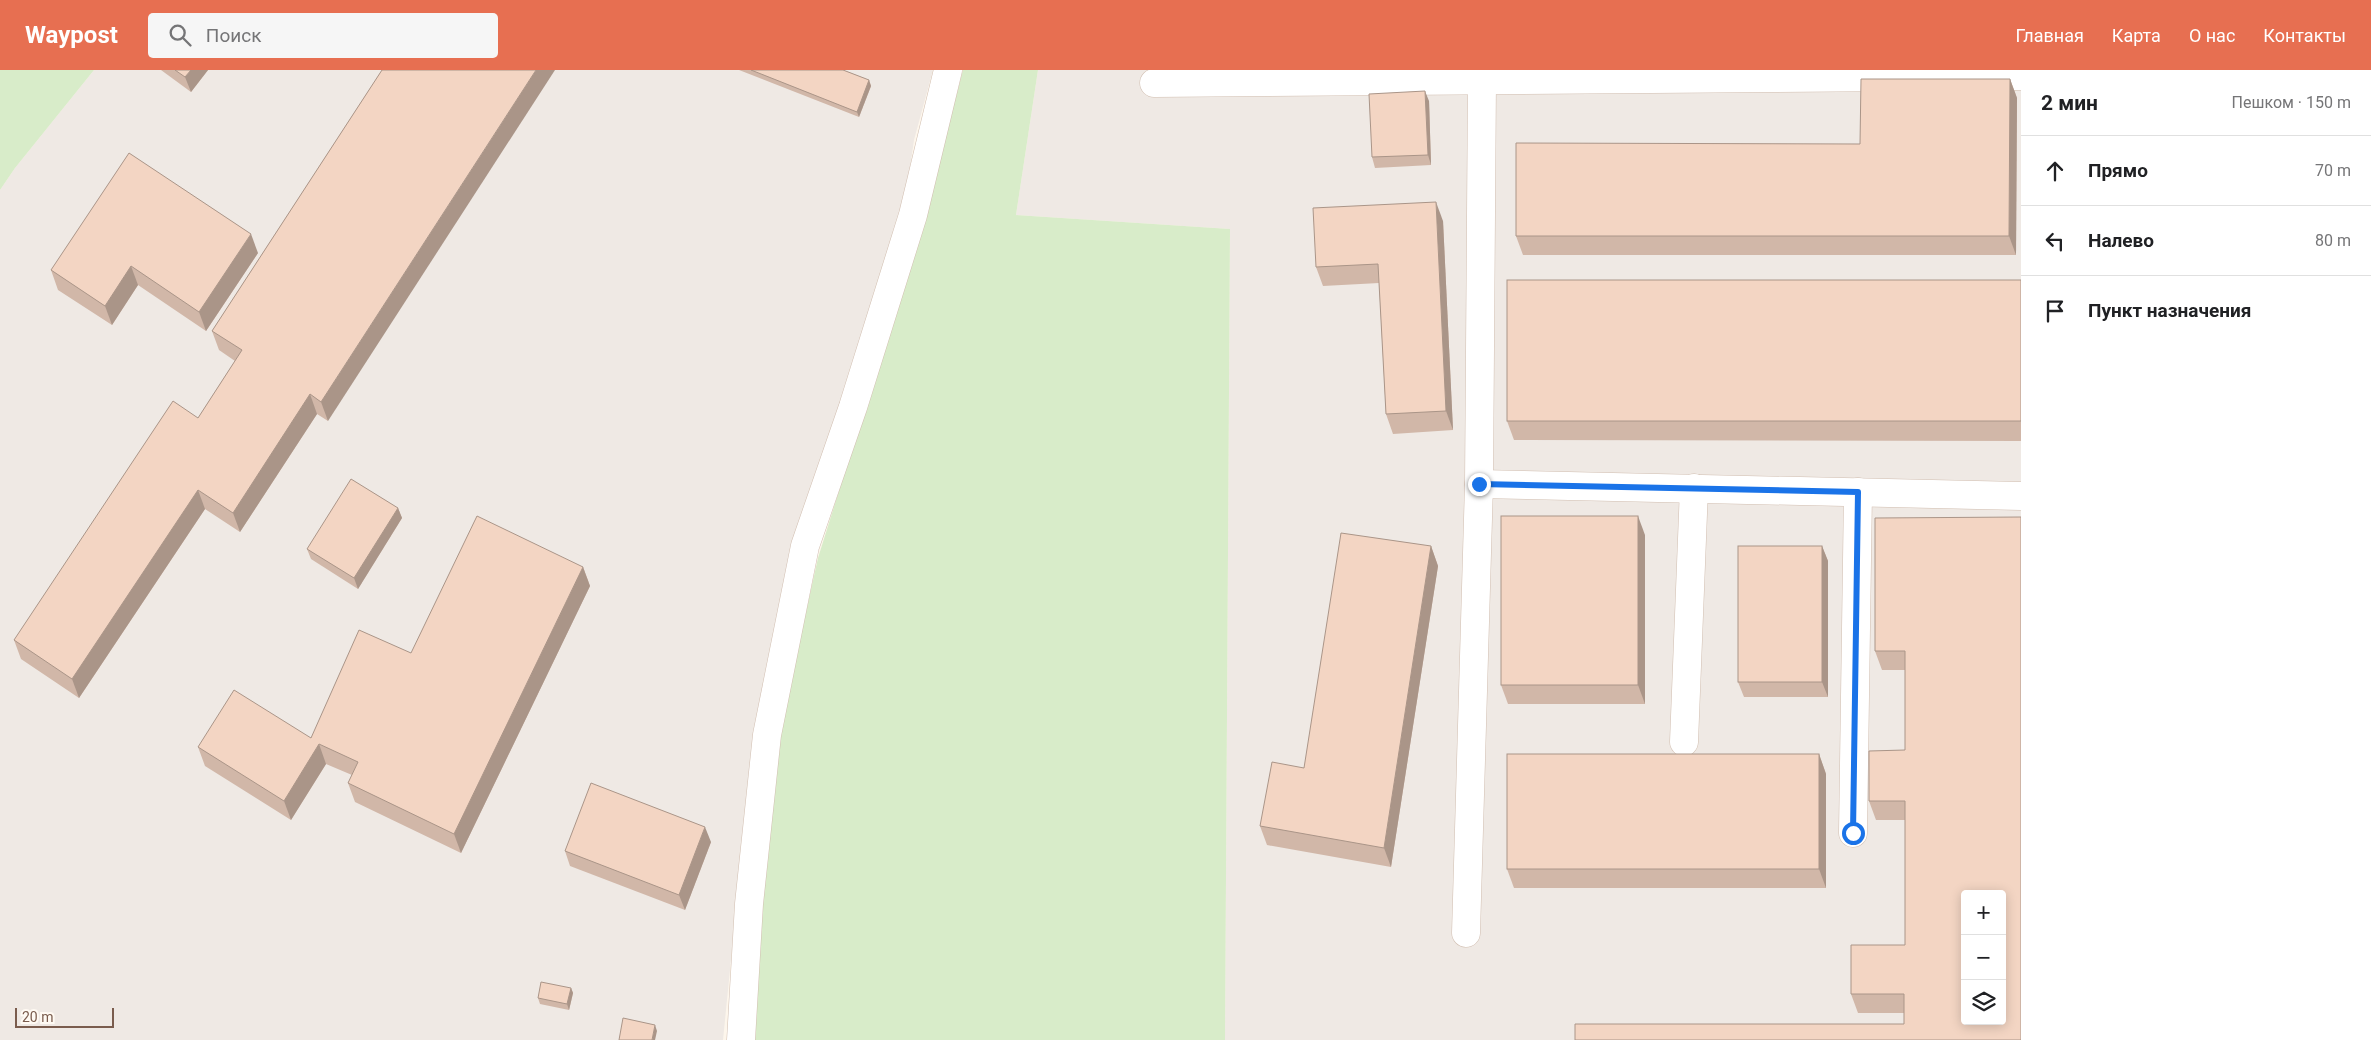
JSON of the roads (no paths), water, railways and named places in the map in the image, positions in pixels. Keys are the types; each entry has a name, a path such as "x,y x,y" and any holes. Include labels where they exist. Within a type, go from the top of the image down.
{"lane":[{"path":"740,1040 749,904 767,736 805,546 853,407 913,215 948,70"},
{"path":"1154,83 2021,76"},
{"path":"1466,934 1479,484 1482,80"},
{"path":"1479,484 2021,496"},
{"path":"1684,742 1694,488"},
{"path":"1853,833 1858,492"}]}
